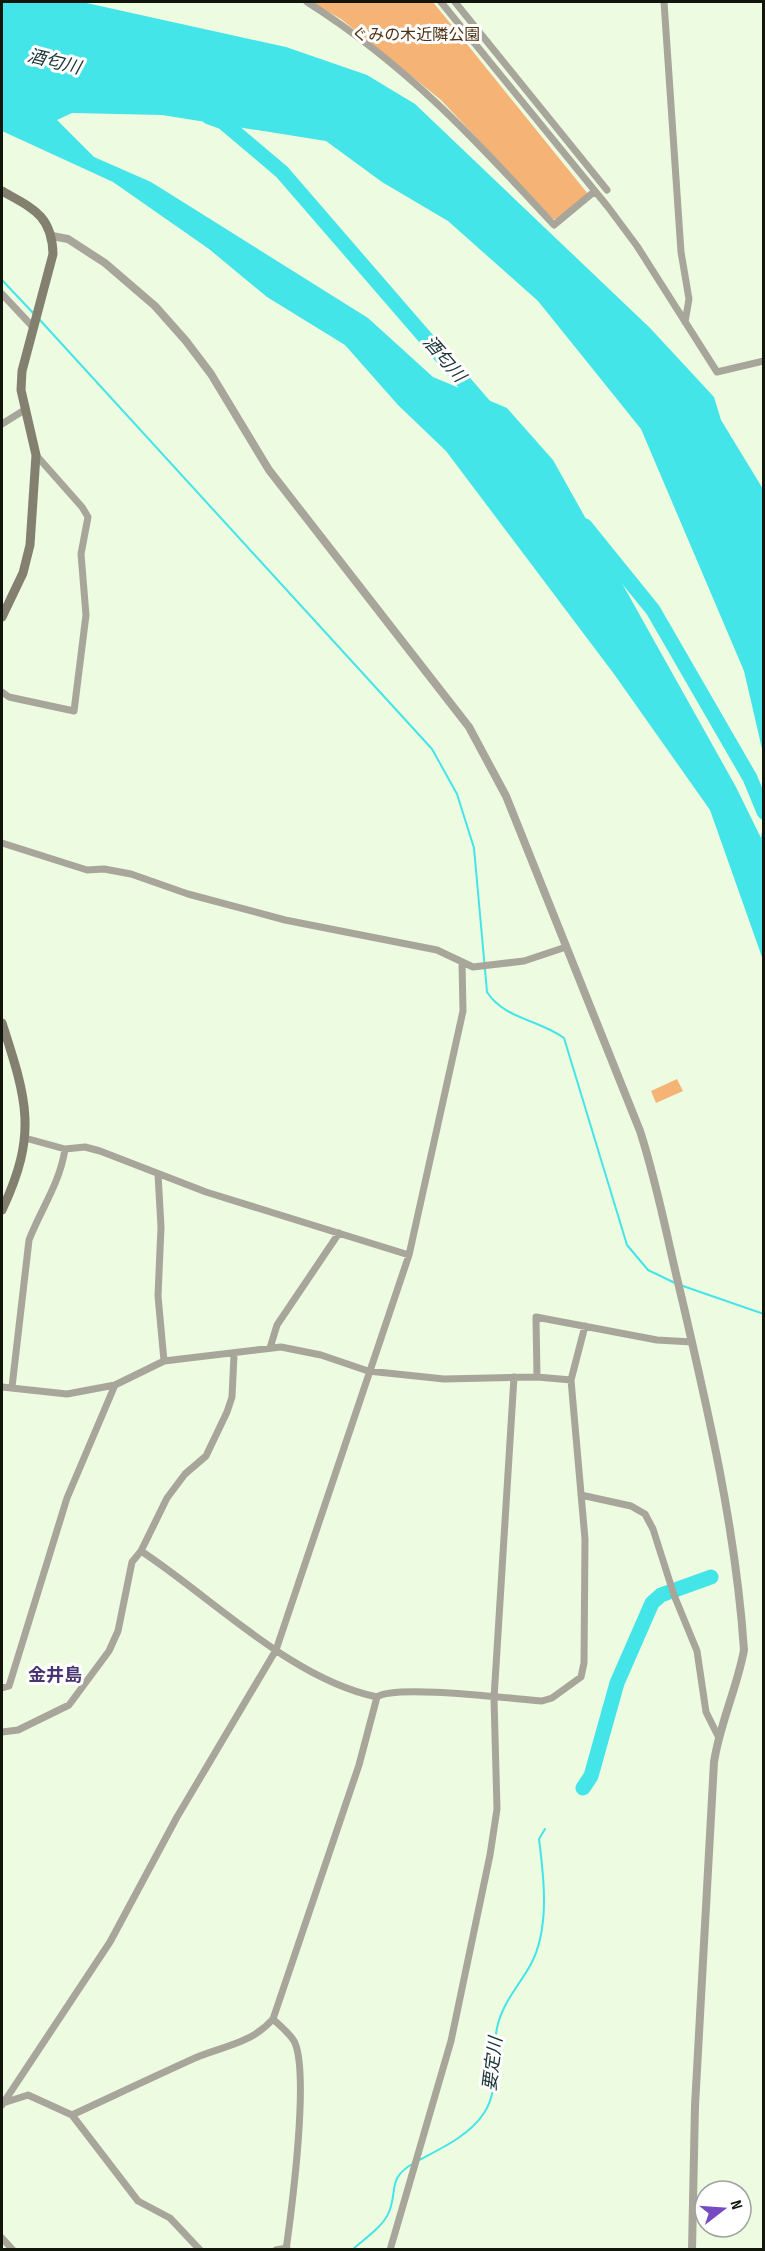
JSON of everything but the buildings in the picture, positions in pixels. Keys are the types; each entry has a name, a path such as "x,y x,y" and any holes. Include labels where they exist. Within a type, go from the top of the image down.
{"main road":[{"path":"2,191 36,211 52,236 53,254 22,370 21,390 36,455 30,545 23,573 2,617"},
{"path":"2,1023 23,1092 25,1138 23,1158 2,1210"}],"street":[{"path":"307,2 352,31 412,78 458,122 554,225 595,191"},
{"path":"441,2 637,246 717,372 764,361"},
{"path":"454,2 607,190"},
{"path":"664,2 681,252 689,299 685,322"},
{"path":"52,236 68,239 105,263 155,306 186,341 211,375 269,470 469,727 506,796 643,1141 656,1180 727,1510 744,1650 740,1671 718,1736 714,1762 696,2094 692,2250"},
{"path":"2,294 32,326"},
{"path":"2,424 26,409"},
{"path":"2,692 9,697 74,711 86,615 81,554 88,517 82,507 36,455"},
{"path":"2,843 87,870 104,869 131,874 188,894 274,917 437,950 473,967 524,961 566,947"},
{"path":"2,2102 110,1942 177,1817 276,1650 368,1371 409,1255 464,1011 462,962"},
{"path":"25,1138 65,1149 85,1147 100,1151 206,1192 409,1255"},
{"path":"12,1387 29,1240 58,1181 65,1149"},
{"path":"158,1174 161,1227 158,1296 164,1361"},
{"path":"270,1348 277,1325 339,1233"},
{"path":"537,1377 536,1317 657,1340 692,1342"},
{"path":"141,1551 276,1650 331,1683 354,1692 377,1697 384,1693 416,1693 548,1700 581,1677 584,1663 585,1539 571,1380 585,1326"},
{"path":"2,1387 67,1394 115,1385 164,1361 234,1355 270,1348 297,1348 368,1371 444,1378 537,1377 571,1380"},
{"path":"2,1732 18,1730 69,1705 79,1695 109,1651 118,1631 132,1562 141,1551 167,1498 185,1474 206,1456 227,1412 232,1397 234,1355"},
{"path":"390,2250 442,2075 490,1855 497,1809 494,1698 514,1377"},
{"path":"2,1688 9,1686 67,1498 115,1385"},
{"path":"581,1495 631,1506 645,1514 653,1529 674,1594 697,1651 706,1712 718,1736"},
{"path":"72,2115 198,2057 247,2041 262,2032 273,2019 359,1765 377,1697"},
{"path":"273,2019 294,2040 300,2059 298,2127 286,2249 276,2250"},
{"path":"2,2102 28,2095 72,2115 138,2200 170,2218 200,2250"},
{"path":"2,2238 13,2250"}],"green space":[{"name":"ぐみの木近隣公園","path":"311,2 433,2 588,194 559,219 553,219 441,100 341,19"},
{"path":"677,1079 683,1091 656,1103 651,1091"}],"water":[{"path":"2,2 82,2 286,47 367,75 415,104 650,328 714,397 721,420 763,489 763,753 744,671 641,429 538,301 448,221 382,182 326,141 162,115 72,113 57,120 94,157 151,182 368,318 433,377 507,408 553,460 736,787 761,838 763,825 763,960 710,810 614,674 446,451 398,405 345,345 267,297 209,249 113,182 2,131"}],"waterway":[{"name":"酒匂川","path":"209,117 223,122 282,172 487,409"},
{"path":"2,280 35,315"},
{"path":"39,319 432,749 457,794 474,848 487,992 494,1001 513,1014 564,1038 627,1245 648,1270 675,1283"},
{"name":"酒匂川","path":"585,526 653,610 750,778 764,812"},
{"path":"680,1285 764,1314"},
{"name":"要定川","path":"583,1788 591,1776 617,1683 652,1603 661,1595 711,1577"},
{"name":"要定川","path":"419,2160 446,2146 471,2128 489,2103 494,2082 495,2039 499,2019 531,1964 541,1935 544,1886 539,1839 545,1829"},
{"name":"要定川","path":"352,2250 378,2228 386,2217 392,2204 397,2179 414,2163"}],"district":[{"name":"金井島","path":"55,1675"}]}
